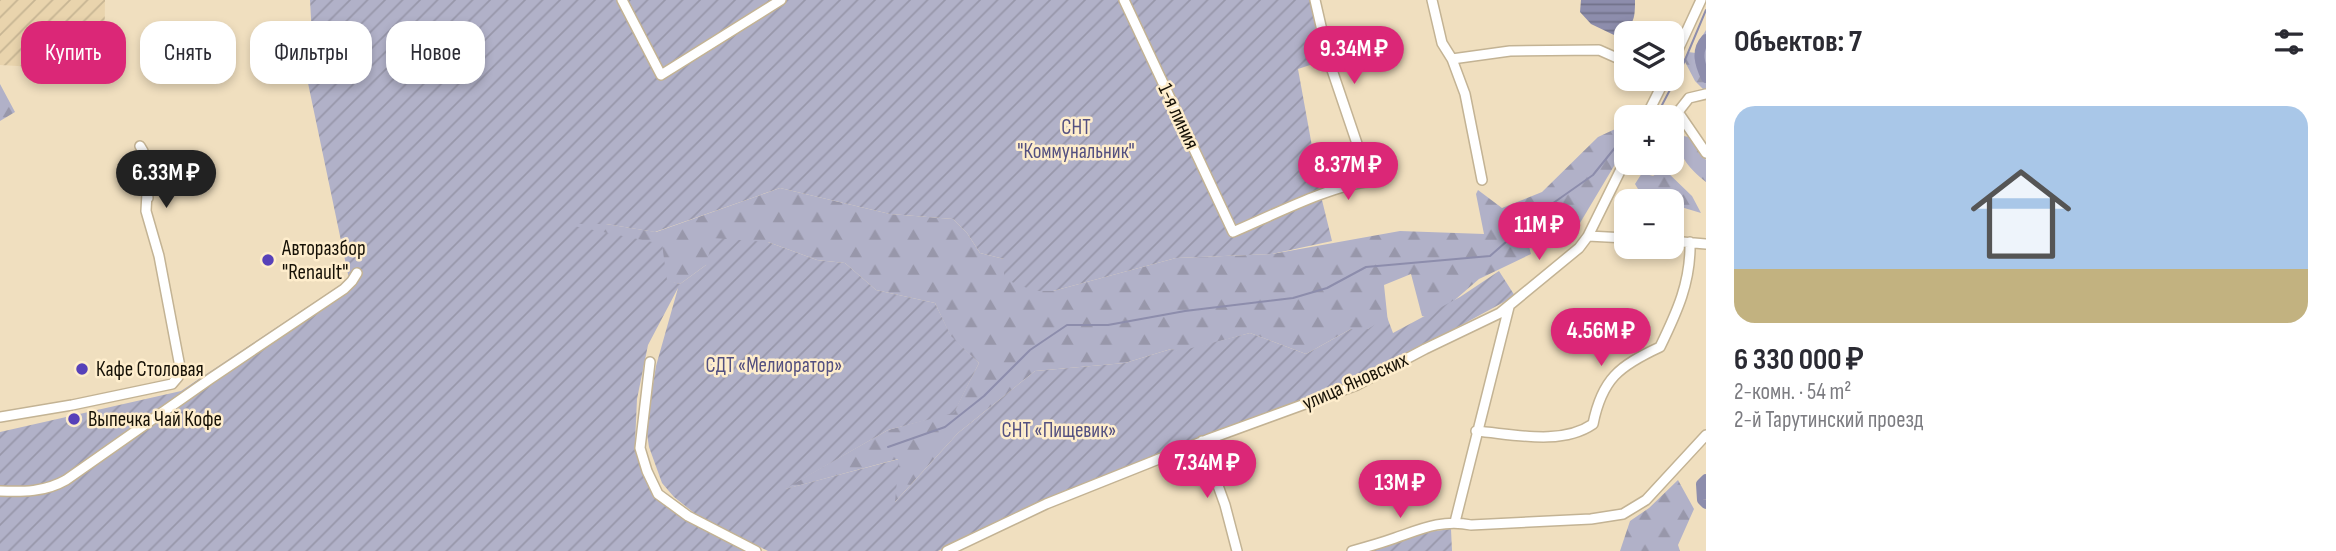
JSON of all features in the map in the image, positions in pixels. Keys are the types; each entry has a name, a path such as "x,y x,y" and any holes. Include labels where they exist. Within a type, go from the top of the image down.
{"street":[{"path":"622,0 660,75 781,0"},
{"name":"1-я линия","path":"1124,0 1233,232 1359,182 1370,182 1329,61 1315,0"},
{"path":"1432,0 1442,43 1452,59 1465,94 1482,180"},
{"path":"1684,37 1701,0"},
{"path":"1452,59 1510,51 1599,50 1614,57"},
{"path":"1706,94 1689,98 1678,112 1706,153"},
{"path":"0,417 159,387 172,384 178,377 180,367 146,211 147,193 143,150 140,146"},
{"name":"улица Яновских","path":"947,551 1046,504 1202,441 1357,385 1509,307 1579,248 1588,236 1618,175"},
{"path":"1588,236 1614,237"},
{"path":"1684,242 1706,244"},
{"path":"1476,432 1548,437 1581,432 1593,424 1598,402 1609,380 1639,357 1660,347 1682,302 1689,270 1690,242"},
{"path":"0,491 28,493 59,484 344,289 357,273"},
{"path":"1455,522 1509,307"},
{"path":"650,362 640,448 658,494 688,516 756,551"},
{"path":"1352,551 1419,528 1455,522 1471,525 1591,519 1623,514 1646,500 1706,435"},
{"path":"1202,441 1225,505 1237,551"}],"shaded area":[{"path":"0,0 105,0 105,21 21,21 21,66 0,65"},
{"path":"1581,0 1635,0 1632,21 1614,21 1614,35 1591,24 1580,12"}],"green space":[{"path":"310,0 1310,0 1325,60 1298,69 1332,241 1272,254 1176,258 1053,291 1035,291 1004,279 1004,259 980,253 967,233 953,219 890,214 780,188 655,232 606,224 564,224 662,244 667,280 680,284 706,265 713,238 768,242 817,260 845,263 876,290 935,303 951,336 979,363 954,413 888,430 785,489 899,459 895,502 958,433 1035,371 1125,363 1171,349 1180,351 1250,333 1306,354 1351,329 1368,329 1387,317 1393,333 1460,297 1499,271 1515,296 1351,385 1060,494 938,551 768,551 698,516 674,497 662,483 649,447 646,427 656,366 678,288 648,345 637,399 635,443 648,482 667,506 749,551 0,551 0,432 181,391 349,279 308,84 372,84 372,21 311,21"},
{"path":"1706,30 1706,90 1695,81 1684,60 1688,52 1696,53 1698,43"},
{"path":"0,84 15,112 0,121"},
{"path":"1614,130 1614,166 1568,243 1542,231 1527,239 1531,254 1479,279 1434,318 1422,316 1411,274 1384,285 1388,323 1368,329 1351,329 1306,354 1250,333 1180,352 1171,349 1125,363 1035,371 958,433 894,503 898,459 782,490 888,430 954,412 979,363 951,337 935,303 876,290 845,263 817,260 768,242 706,265 680,284 667,281 559,224 606,224 656,232 780,188 890,214 953,219 967,233 980,253 1004,259 1053,291 1176,258 1272,254 1400,231 1484,234 1476,194 1478,190 1502,208 1542,192 1598,137"},
{"path":"1684,136 1689,137 1706,160 1706,182 1695,172 1686,162"},
{"path":"1641,175 1670,175 1692,196 1701,213 1684,208 1684,189 1638,189 1635,184"},
{"path":"1678,480 1694,509 1678,545 1680,551 1620,551 1630,521 1649,508"},
{"path":"1451,529 1452,551 1362,551 1419,533"}],"waterway":[{"path":"1662,105 1682,67 1706,10"},
{"path":"1706,39 1700,53 1700,63 1706,78"},
{"path":"888,447 945,427 984,396 1030,350 1067,325 1108,325 1185,311 1293,298 1327,288 1366,267 1490,256 1539,213 1593,175 1614,149"},
{"path":"1706,479 1701,484 1702,500 1706,504"}],"place":[{"name":"Авторазбор \"Renault\"","path":"268,260"},
{"name":"Кафе Столовая","path":"82,369"},
{"name":"Выпечка Чай Кофе","path":"74,419"}],"park label":[{"name":"СНТ \"Коммунальник\"","path":"1076,139"},
{"name":"СДТ «Мелиоратор»","path":"774,365"},
{"name":"СНТ «Пищевик»","path":"1059,430"}]}
